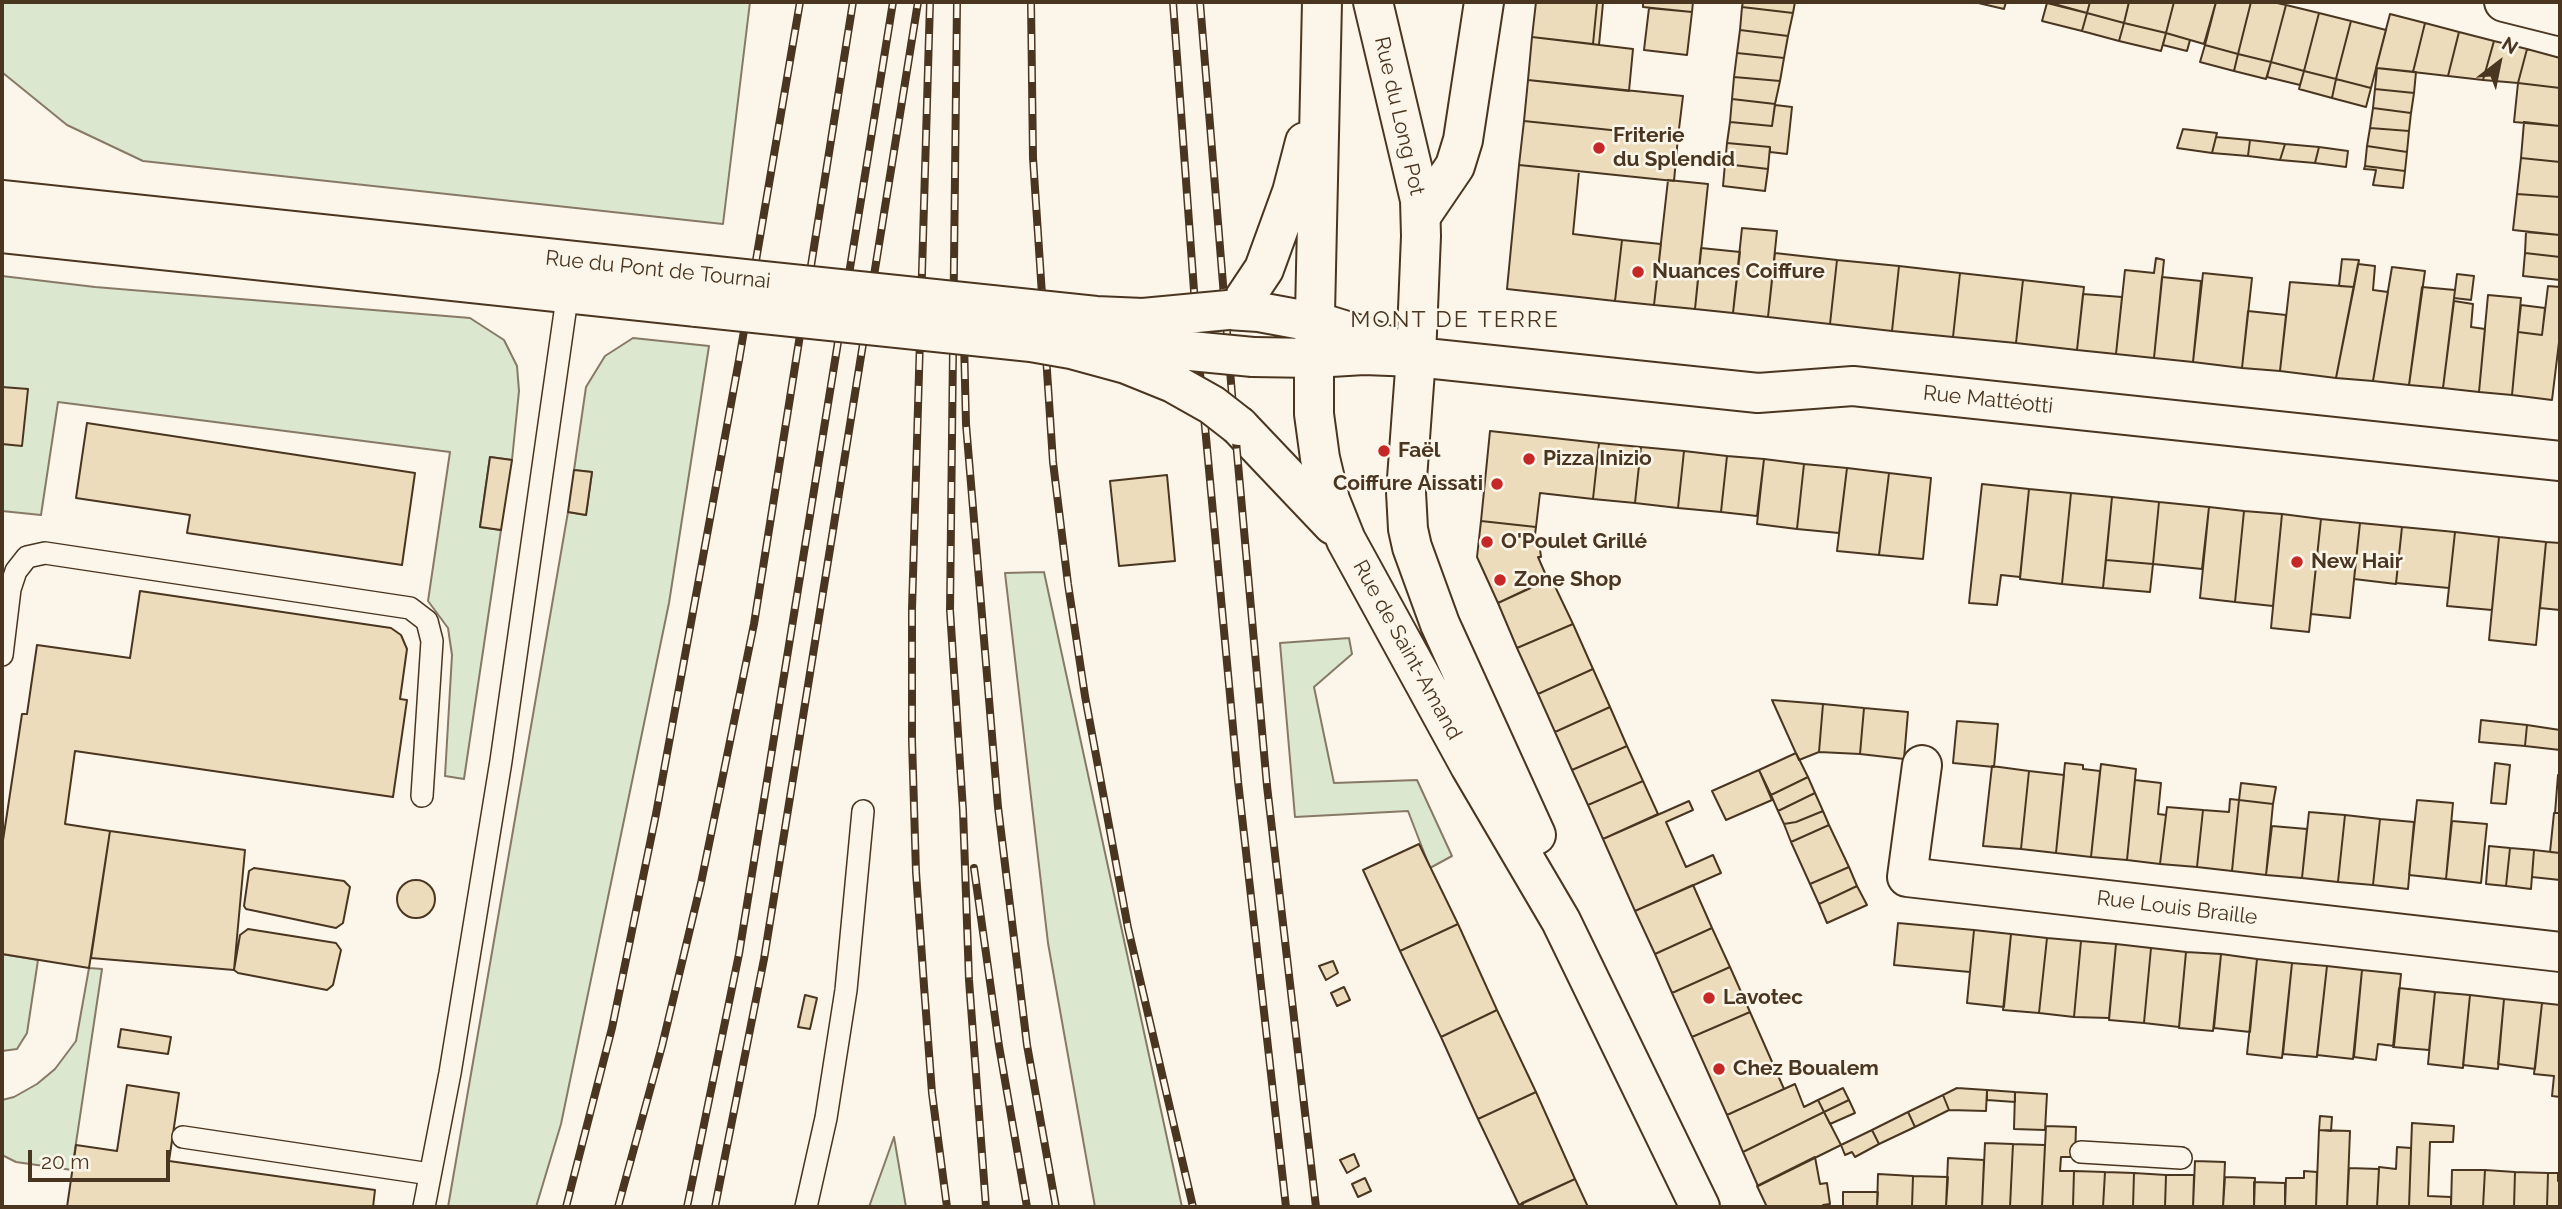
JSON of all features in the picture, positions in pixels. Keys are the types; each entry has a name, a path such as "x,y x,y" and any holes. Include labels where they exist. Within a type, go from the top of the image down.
{"main road":[{"path":"1314,340 1322,2"},
{"name":"Rue du Long Pot","path":"1373,2 1414,169 1422,216 1416,357"},
{"path":"1422,216 1455,166 1463,141 1484,2"},
{"path":"2504,2 2560,16"},
{"path":"1244,311 1240,305 1258,279 1272,250 1301,162 1320,53"},
{"name":"Rue du Pont de Tournai","path":"2,200 570,277 701,291 1121,318 1244,311 1314,340"},
{"name":"Rue du Pont de Tournai","path":"2,233 570,277"},
{"name":"Rue du Pont de Tournai","path":"701,291 1031,342 1098,355 1150,373 1192,393 1239,426 1346,540"},
{"name":"Rue Mattéotti","path":"1314,340 1363,336 1416,357 1758,393 1853,386 2560,461"},
{"name":"Rue du Pont de Tournai","path":"1031,342 1142,345 1253,357 1314,340"},
{"name":"Rue de Saint-Amand","path":"1314,340 1314,414 1320,458 1330,500 1346,540 1470,766 1561,921 1700,1207"},
{"name":"Rue de Saint-Amand","path":"1416,357 1407,467 1407,519 1418,566 1440,624 1541,845 1561,921"},
{"name":"Rue Louis Braille","path":"1922,765 1907,877 2560,952"}],"lane":[{"path":"424,1207 450,1073 501,761 570,277"},
{"path":"2,655 10,589 16,571 27,557 45,553 410,608 427,621 432,641 422,796"},
{"path":"806,1207 826,1118 846,990 863,811"},
{"path":"183,1137 430,1174"},
{"path":"2081,1152 2147,1165 2180,1157"}],"green space":[{"path":"2,2 750,2 723,224 143,161 67,125 3,73"},
{"path":"2,276 95,287 470,318 504,340 517,366 519,391 512,460 490,457 480,527 501,530 464,779 445,776 452,655 448,628 428,601 450,452 58,402 41,515 2,511"},
{"path":"633,338 709,346 669,603 561,1124 536,1207 448,1207 568,512 586,515 592,472 574,470 586,387 605,356"},
{"path":"1044,572 1182,1207 1095,1207 1048,943 1005,573"},
{"path":"1349,638 1352,654 1314,687 1334,783 1417,780 1452,856 1430,868 1408,811 1295,817 1280,643"},
{"path":"2,954 38,960 27,1033 17,1049 2,1051"},
{"path":"89,968 102,969 72,1170 16,1162 2,1155 2,1100 14,1097 37,1084 55,1069 76,1041"},
{"path":"894,1137 906,1207 869,1207"}],"building":[{"path":"1536,2 1597,3 1593,44 1532,37"},
{"path":"1643,2 1693,2 1692,12 1643,7"},
{"path":"1743,2 1795,2 1793,13 1742,7"},
{"path":"1974,2 2006,2 2004,9"},
{"path":"2047,2 2090,2 2087,13"},
{"path":"2090,2 2129,2 2124,23 2087,13"},
{"path":"2129,2 2174,2 2166,33 2124,23"},
{"path":"2174,2 2216,2 2204,44 2166,33"},
{"path":"2216,2 2251,2 2238,54 2205,45"},
{"path":"2251,2 2286,5 2271,62 2238,54"},
{"path":"1597,3 1603,3 1599,45 1593,44"},
{"path":"2047,3 2087,13 2082,31 2042,21"},
{"path":"2286,5 2319,13 2304,71 2271,62"},
{"path":"1742,7 1793,13 1788,36 1740,30"},
{"path":"1649,8 1692,12 1687,55 1644,50"},
{"path":"2087,13 2124,23 2119,41 2082,31"},
{"path":"2319,13 2351,21 2336,79 2304,71"},
{"path":"2390,14 2425,23 2413,72 2376,68"},
{"path":"2351,21 2386,30 2371,88 2336,79"},
{"path":"2124,23 2166,33 2161,51 2119,41"},
{"path":"2425,23 2459,32 2448,76 2413,72"},
{"path":"1740,30 1788,36 1784,58 1737,53"},
{"path":"2459,32 2494,41 2483,80 2448,76"},
{"path":"2166,33 2190,40 2187,51 2163,45"},
{"path":"1532,37 1633,49 1629,91 1528,80"},
{"path":"2494,41 2527,49 2518,83 2483,80"},
{"path":"2205,45 2238,54 2234,71 2200,62"},
{"path":"2527,49 2560,58 2560,88 2518,83"},
{"path":"1737,53 1784,58 1780,81 1734,77"},
{"path":"2238,54 2271,62 2266,79 2234,71"},
{"path":"2271,62 2304,71 2300,85 2267,77"},
{"path":"2377,68 2416,72 2414,93 2375,89"},
{"path":"2304,71 2336,79 2332,98 2299,89"},
{"path":"1734,77 1780,81 1775,104 1732,99"},
{"path":"2336,79 2371,88 2366,107 2332,98"},
{"path":"1528,80 1683,96 1678,137 1524,121"},
{"path":"2518,83 2560,88 2560,126 2514,122"},
{"path":"2375,89 2414,93 2411,113 2373,108"},
{"path":"1732,99 1775,104 1772,126 1730,122"},
{"path":"1775,105 1792,107 1787,154 1770,152 1770,147 1727,143 1730,122 1772,126"},
{"path":"2373,108 2411,113 2409,131 2370,128"},
{"name":"Friterie du Splendid","path":"1524,121 1678,137 1674,181 1519,165"},
{"path":"2524,122 2560,126 2560,162 2521,158"},
{"path":"2370,128 2409,131 2407,152 2367,146"},
{"path":"2183,129 2217,133 2212,153 2177,148"},
{"path":"2216,137 2250,140 2248,156 2212,153"},
{"path":"2250,140 2285,144 2280,160 2248,156"},
{"path":"1727,143 1770,147 1768,169 1725,164"},
{"path":"2285,144 2319,147 2315,163 2280,160"},
{"path":"2367,146 2407,152 2405,171 2365,166"},
{"path":"2319,147 2348,151 2346,167 2315,163"},
{"path":"2521,158 2560,162 2560,197 2517,194"},
{"path":"1725,164 1768,169 1765,191 1723,186"},
{"path":"1519,165 1579,171 1573,234 1622,240 1615,301 1507,289"},
{"path":"2365,166 2405,171 2403,188 2373,185 2376,170 2364,169"},
{"path":"1668,180 1708,184 1695,309 1654,305"},
{"path":"2517,194 2560,197 2560,235 2513,230"},
{"path":"1742,228 1777,231 1768,317 1733,313"},
{"path":"2526,232 2560,235 2560,257 2525,253"},
{"name":"Nuances Coiffure","path":"1622,240 1661,244 1654,305 1615,301"},
{"path":"1701,248 1740,252 1733,313 1695,309"},
{"path":"1775,253 1837,260 1830,324 1768,317"},
{"path":"2525,253 2560,257 2560,280 2523,276"},
{"path":"2156,258 2164,260 2154,358 2116,354 2125,270 2154,273"},
{"path":"2342,259 2359,260 2354,287 2339,286"},
{"path":"1837,260 1899,266 1892,331 1830,324"},
{"path":"2358,264 2375,266 2373,290 2388,292 2373,381 2336,378"},
{"path":"1899,266 1960,273 1953,337 1892,331"},
{"path":"2392,267 2425,271 2409,385 2373,381"},
{"path":"1960,273 2023,280 2016,343 1953,337"},
{"path":"2203,273 2252,278 2242,368 2193,362"},
{"path":"2457,274 2474,276 2471,300 2454,298"},
{"path":"2162,277 2201,281 2193,362 2154,358"},
{"path":"2023,280 2084,287 2077,350 2016,343"},
{"path":"2290,282 2354,287 2336,378 2280,371"},
{"path":"2548,286 2560,287 2560,334 2552,400 2512,395 2518,332 2542,335"},
{"path":"2422,287 2455,290 2443,388 2409,385"},
{"path":"2083,294 2122,297 2116,354 2077,350"},
{"path":"2488,295 2521,298 2512,395 2479,392"},
{"path":"2454,301 2473,304 2471,327 2485,329 2479,392 2443,388"},
{"path":"2521,305 2545,308 2542,335 2518,332"},
{"path":"2248,311 2286,315 2280,371 2242,368"},
{"path":"2,387 28,389 22,446 2,444"},
{"path":"87,423 415,473 402,565 187,533 190,515 76,498"},
{"path":"1490,431 1599,443 1593,499 1540,493 1536,527 1481,521"},
{"path":"1599,443 1641,447 1635,503 1593,499"},
{"path":"1641,447 1684,451 1678,508 1635,503"},
{"path":"1684,451 1727,456 1721,512 1678,508"},
{"path":"1727,456 1764,459 1757,516 1721,512"},
{"path":"490,457 512,460 501,530 480,527"},
{"path":"1764,459 1804,464 1797,529 1757,524"},
{"path":"1804,464 1847,468 1839,533 1797,529"},
{"path":"1847,468 1889,473 1879,555 1837,551"},
{"path":"574,470 592,472 586,515 568,512"},
{"path":"1889,473 1931,478 1923,559 1879,555"},
{"path":"1167,475 1175,561 1119,566 1110,481"},
{"path":"1982,484 2029,489 2020,577 2001,575 1997,605 1969,603"},
{"path":"2029,489 2071,493 2062,584 2020,579"},
{"path":"2071,493 2112,497 2103,588 2062,584"},
{"path":"2112,497 2159,502 2153,564 2106,560"},
{"path":"2159,502 2209,507 2202,569 2153,564"},
{"path":"2209,507 2244,511 2235,602 2200,598"},
{"path":"2244,511 2282,514 2273,606 2235,602"},
{"name":"New Hair","path":"2282,514 2321,519 2309,632 2271,628"},
{"path":"2321,519 2360,523 2350,618 2311,614"},
{"path":"1481,521 1536,527 1534,542 1539,542 1541,557 1538,557 1548,580 1498,603 1477,557"},
{"path":"2360,523 2402,527 2396,584 2354,579"},
{"path":"2402,527 2455,532 2449,588 2396,583"},
{"path":"2455,532 2499,537 2492,610 2447,606"},
{"path":"2499,537 2546,542 2536,645 2489,640"},
{"path":"2546,542 2560,543 2560,610 2540,608"},
{"path":"2106,560 2153,564 2150,592 2103,588"},
{"path":"1551,578 1573,624 1517,648 1498,603"},
{"path":"140,591 391,628 401,635 407,649 400,699 407,700 393,797 75,751 65,824 110,831 89,968 2,954 2,847 22,714 27,714 37,645 130,658"},
{"path":"1573,624 1593,669 1538,694 1517,648"},
{"path":"1593,669 1610,707 1555,732 1538,694"},
{"path":"1772,700 1823,704 1819,752 1799,760"},
{"path":"1823,704 1864,708 1860,754 1819,752"},
{"path":"1610,707 1627,746 1572,770 1555,732"},
{"path":"1864,708 1908,712 1904,759 1860,754"},
{"path":"2481,720 2527,725 2525,746 2479,742"},
{"path":"1957,721 1998,724 1994,767 1953,763"},
{"path":"2527,725 2560,730 2560,750 2525,746"},
{"path":"1627,746 1643,781 1588,805 1572,770"},
{"path":"1796,753 1808,777 1771,795 1759,770"},
{"path":"2065,763 2100,771 2091,857 2056,853"},
{"path":"2495,763 2510,765 2506,804 2491,803"},
{"path":"2101,764 2136,769 2127,860 2091,857"},
{"path":"1992,766 2029,771 2021,849 1983,846"},
{"path":"1759,770 1772,800 1726,820 1712,791"},
{"path":"2029,771 2064,775 2056,853 2021,849"},
{"path":"2558,775 2560,813 2555,813"},
{"path":"1808,777 1815,793 1778,811 1771,795"},
{"path":"2135,780 2161,783 2158,814 2166,815 2160,864 2127,860"},
{"path":"1643,781 1658,814 1603,839 1588,805"},
{"path":"2241,783 2276,787 2273,804 2239,800"},
{"path":"1815,793 1823,811 1784,824 1778,811"},
{"path":"2230,799 2239,800 2232,871 2197,867 2203,810 2229,812"},
{"path":"2239,800 2273,804 2266,875 2232,871"},
{"path":"2417,800 2453,803 2446,879 2409,875"},
{"path":"1689,801 1693,810 1666,822 1686,867 1713,855 1721,873 1635,911 1603,839"},
{"path":"2167,807 2203,810 2197,867 2160,864"},
{"path":"1823,811 1829,825 1791,842 1784,824"},
{"path":"2309,812 2345,815 2338,882 2302,878"},
{"path":"2554,813 2560,813 2560,853 2550,852"},
{"path":"2345,815 2380,819 2373,885 2338,882"},
{"path":"2380,819 2414,822 2408,889 2373,885"},
{"path":"2452,821 2487,824 2481,883 2446,879"},
{"path":"1829,825 1849,867 1810,884 1791,842"},
{"path":"2272,826 2307,829 2302,878 2266,875"},
{"path":"110,831 245,850 234,970 91,958"},
{"path":"1419,844 1458,924 1400,951 1363,870"},
{"path":"2489,846 2510,848 2506,886 2486,884"},
{"path":"2510,848 2534,850 2531,889 2506,886"},
{"path":"2534,850 2560,853 2560,880 2532,877"},
{"path":"1849,867 1857,886 1819,904 1810,884"},
{"path":"254,868 344,881 350,887 343,923 336,928 246,909 244,906 249,871"},
{"path":"416,880 430,885 435,899 430,913 416,918 402,913 397,899 402,885"},
{"path":"1693,885 1712,928 1655,954 1635,911"},
{"path":"1857,886 1867,905 1827,923 1819,904"},
{"path":"1898,923 1974,930 1970,972 1894,965"},
{"path":"1458,924 1497,1010 1441,1037 1400,951"},
{"path":"1712,928 1730,967 1672,993 1655,954"},
{"path":"248,929 336,943 341,950 333,985 327,990 238,973 234,970 240,935"},
{"path":"1974,930 2011,934 2004,1007 1967,1003"},
{"path":"2011,934 2047,938 2039,1013 2003,1010"},
{"path":"2047,938 2081,941 2074,1017 2039,1013"},
{"path":"2081,941 2116,944 2109,1018 2074,1017"},
{"path":"2116,944 2151,948 2144,1023 2109,1020"},
{"path":"2151,948 2186,952 2179,1027 2144,1023"},
{"path":"2186,952 2221,954 2213,1031 2179,1028"},
{"path":"2221,954 2257,959 2250,1032 2214,1028"},
{"path":"2257,959 2292,963 2282,1058 2247,1054"},
{"path":"1333,961 1338,973 1326,980 1319,966"},
{"path":"2292,963 2327,966 2317,1057 2283,1054"},
{"path":"2327,966 2362,970 2353,1059 2317,1055"},
{"name":"Lavotec","path":"1730,967 1750,1012 1692,1037 1672,993"},
{"path":"2362,970 2401,974 2394,1046 2378,1044 2376,1060 2354,1057"},
{"path":"1344,987 1350,1000 1337,1006 1331,993"},
{"path":"2399,988 2435,992 2429,1050 2393,1047"},
{"path":"2435,992 2470,995 2463,1068 2428,1064"},
{"path":"805,995 817,998 810,1029 798,1027"},
{"path":"2470,995 2504,999 2498,1069 2463,1065"},
{"path":"2504,999 2542,1003 2535,1069 2498,1064"},
{"path":"2542,1003 2560,1005 2560,1097 2552,1096 2554,1076 2534,1074"},
{"path":"1497,1010 1536,1092 1478,1119 1441,1037"},
{"path":"1750,1012 1784,1089 1727,1115 1692,1037"},
{"path":"121,1029 171,1037 168,1054 118,1047"},
{"path":"1795,1084 1804,1107 1818,1100 1824,1112 1743,1152 1727,1115"},
{"path":"127,1085 179,1093 169,1161 375,1190 373,1207 67,1207 76,1145 117,1151"},
{"path":"1843,1088 1849,1100 1824,1112 1818,1100"},
{"path":"1957,1088 1987,1090 1986,1111 1949,1110 1943,1095"},
{"path":"1987,1090 2015,1092 2015,1102 1987,1100"},
{"path":"1536,1092 1575,1179 1519,1205 1478,1119"},
{"path":"2015,1092 2047,1094 2045,1130 2014,1129"},
{"path":"1943,1095 1949,1110 1915,1127 1908,1112"},
{"path":"1849,1100 1855,1113 1830,1124 1824,1112"},
{"path":"1824,1112 1841,1145 1758,1186 1743,1152"},
{"path":"1908,1112 1915,1127 1879,1144 1872,1130"},
{"path":"2320,1116 2332,1117 2331,1131 2319,1130"},
{"path":"2412,1123 2454,1126 2453,1142 2430,1142 2428,1196 2451,1197 2451,1207 2409,1207"},
{"path":"2046,1126 2076,1127 2075,1157 2061,1157 2060,1171 2074,1171 2073,1206 2042,1206"},
{"path":"1872,1130 1879,1144 1855,1157 1852,1152 1845,1155 1841,1145"},
{"path":"2319,1130 2350,1131 2347,1207 2316,1207"},
{"path":"1985,1143 2013,1144 2010,1207 1982,1207"},
{"path":"2013,1144 2045,1145 2042,1207 2010,1207"},
{"path":"2397,1147 2411,1148 2409,1207 2377,1207 2379,1167 2396,1169"},
{"path":"1354,1154 1359,1166 1347,1173 1340,1160"},
{"path":"1815,1157 1820,1184 1827,1183 1830,1204 1823,1207 1767,1207 1757,1186"},
{"path":"1948,1158 1984,1160 1982,1207 1946,1207"},
{"path":"2195,1161 2225,1162 2223,1207 2193,1207"},
{"path":"2349,1168 2379,1169 2377,1207 2347,1207"},
{"path":"2452,1170 2485,1170 2483,1207 2451,1207"},
{"path":"2485,1170 2515,1172 2514,1207 2483,1207"},
{"path":"2074,1171 2105,1172 2103,1207 2073,1206"},
{"path":"2304,1171 2317,1172 2316,1207 2285,1207 2286,1178 2304,1178"},
{"path":"2105,1172 2134,1173 2133,1207 2103,1207"},
{"path":"2515,1172 2548,1173 2547,1207 2514,1207"},
{"path":"2134,1173 2166,1175 2165,1207 2133,1207"},
{"path":"2548,1173 2558,1173 2560,1207 2547,1207"},
{"path":"1878,1174 1913,1176 1912,1207 1877,1207"},
{"path":"2166,1175 2194,1175 2193,1207 2165,1207"},
{"path":"1913,1176 1948,1177 1946,1207 1912,1207"},
{"path":"2225,1177 2255,1178 2254,1207 2223,1207"},
{"path":"1365,1178 1371,1191 1358,1197 1352,1184"},
{"path":"1575,1179 1588,1207 1524,1207 1522,1203"},
{"path":"2254,1182 2285,1183 2285,1207 2254,1207"},
{"path":"1843,1192 1878,1192 1877,1207 1843,1207"}],"railway":[{"path":"566,1207 612,1028 656,814 739,360 800,2"},
{"path":"618,1207 662,1046 701,883 754,624 853,2"},
{"path":"687,1207 739,954 893,2"},
{"path":"715,1207 764,959 918,2"},
{"path":"930,2 912,609 912,740 916,872 932,1093 947,1207"},
{"path":"957,2 950,610 963,810 969,980 986,1207"},
{"path":"1031,2 1033,158 1053,462 1068,584 1085,696 1128,928 1193,1207"},
{"path":"1173,2 1200,373 1238,781 1286,1207"},
{"path":"1200,2 1267,786 1316,1207"},
{"path":"963,299 966,424 998,807 1027,1045 1056,1207"},
{"path":"974,868 999,1046 1027,1207"}],"place":[{"name":"Friterie du Splendid","path":"1599,148"},
{"name":"Nuances Coiffure","path":"1638,272"},
{"name":"Faël","path":"1384,451"},
{"name":"Pizza Inizio","path":"1529,459"},
{"name":"Coiffure Aissati","path":"1497,484"},
{"name":"O'Poulet Grillé","path":"1487,542"},
{"name":"New Hair","path":"2297,562"},
{"name":"Zone Shop","path":"1500,580"},
{"name":"Lavotec","path":"1709,998"},
{"name":"Chez Boualem","path":"1719,1069"}],"district":[{"name":"MONT DE TERRE","path":"1455,320"}]}
